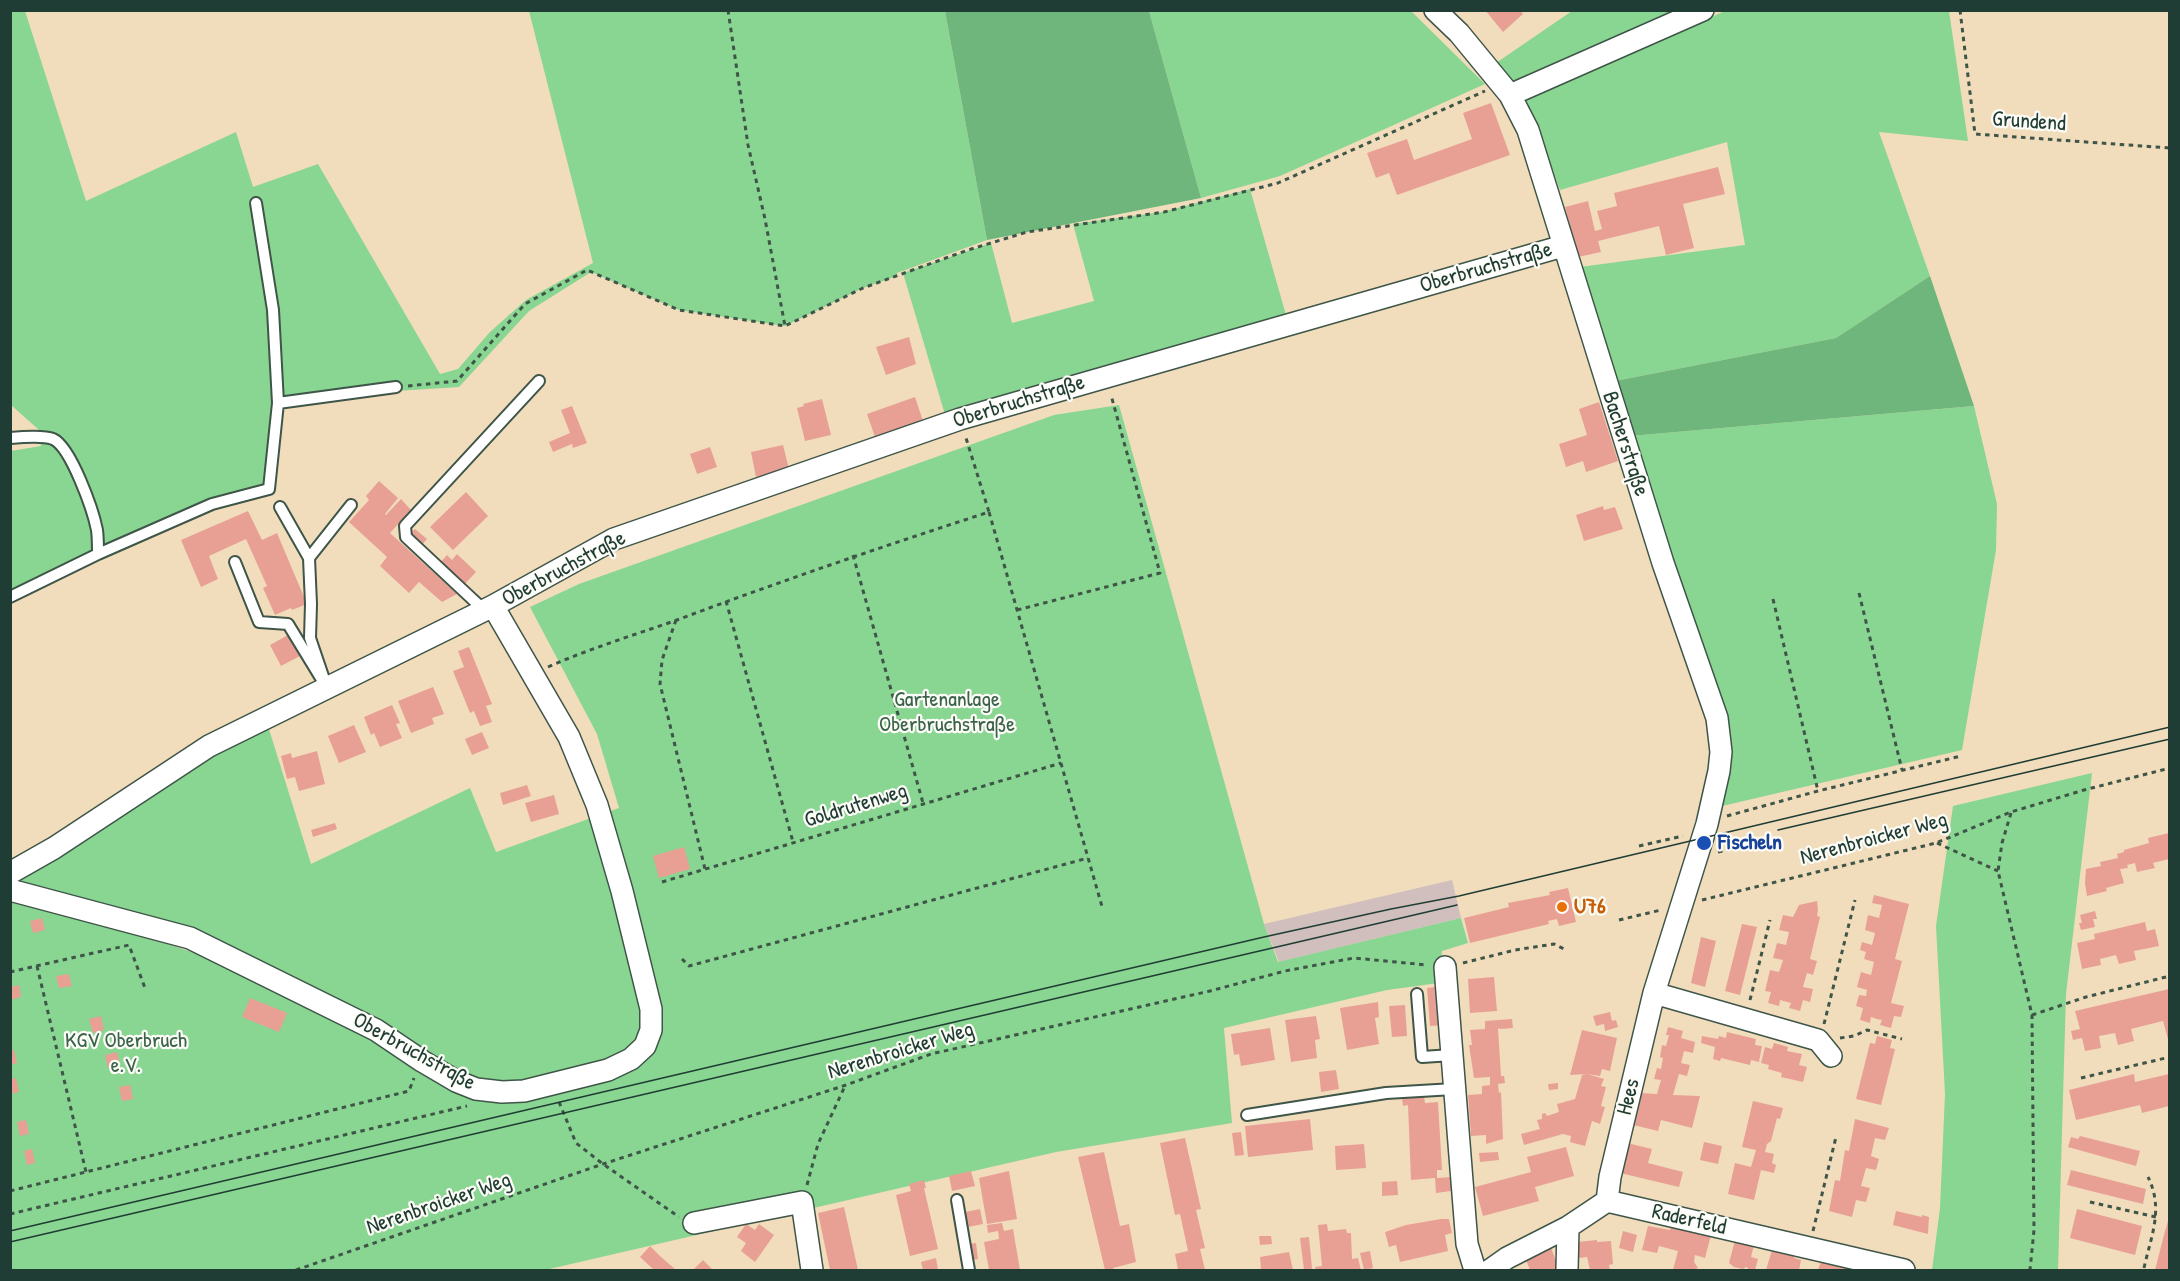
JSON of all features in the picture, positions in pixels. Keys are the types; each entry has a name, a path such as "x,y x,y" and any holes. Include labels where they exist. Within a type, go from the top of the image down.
{"street":[{"name":"Bacherstraße","path":"1435,10 1459,33 1510,95 1528,130 1663,562 1717,718 1721,752 1719,771 1707,824 1681,905"},
{"path":"1510,95 1704,10"},
{"name":"Oberbruchstraße","path":"10,873 54,848 210,746 488,608 614,539 960,419 1563,246"},
{"name":"Oberbruchstraße","path":"10,890 190,938 376,1030 456,1081 477,1089 502,1092 524,1091 608,1070 631,1059 645,1046 651,1030 651,1009 597,805 569,737 533,673 488,608"},
{"name":"Hees","path":"1607,1201 1610,1177 1654,993 1681,905"},
{"path":"1445,968 1467,1244 1475,1270"},
{"path":"1654,993 1745,1019 1824,1048"},
{"path":"1490,1270 1507,1258 1568,1227 1607,1201"},
{"name":"Raderfeld","path":"1607,1201 1904,1270"},
{"path":"694,1223 802,1202 812,1270"},
{"path":"1567,1270 1568,1227"}],"lane":[{"path":"10,597 98,554 212,504 269,489 278,403 273,310 256,203"},
{"name":"Oberbruchstraße","path":"488,608 406,537 405,526 539,381"},
{"path":"278,403 396,387"},
{"path":"10,438 28,436 53,439 68,453 90,504 97,531 98,554"},
{"path":"309,558 351,505"},
{"path":"280,507 309,558 310,638 327,688"},
{"path":"236,562 259,622 288,624 327,688"},
{"path":"1417,994 1422,1057 1452,1055"},
{"path":"1247,1115 1386,1093 1454,1089"},
{"path":"957,1200 969,1270"}],"path":[{"path":"728,10 748,145 765,219 785,326"},
{"name":"Grundend","path":"1960,10 1975,134 2169,148"},
{"path":"396,387 457,381 525,304 587,270 679,310 785,326 863,288 968,250 1027,232 1162,212 1278,183 1487,90 1510,95"},
{"path":"1017,610 1160,573 1115,406 1104,376"},
{"path":"960,419 989,512 1102,910"},
{"path":"533,673 590,648 676,620 853,555 989,512"},
{"path":"853,555 923,803"},
{"path":"1859,593 1902,770"},
{"path":"1773,599 1818,791"},
{"path":"726,601 794,842"},
{"path":"676,620 662,660 660,684 705,869"},
{"path":"1639,846 1681,837 1718,818 1961,756"},
{"name":"Goldrutenweg","path":"662,882 1061,763"},
{"name":"Nerenbroicker Weg","path":"1619,920 1936,843 2011,812 2169,768"},
{"path":"2011,812 2002,843 1998,871 2032,1015 2034,1230 2030,1270"},
{"path":"1936,843 1998,871"},
{"path":"1696,857 1753,844"},
{"path":"682,959 689,966 1088,858"},
{"path":"1855,900 1824,1024 1824,1048 1867,1030 1902,1039"},
{"path":"1745,1019 1770,920"},
{"name":"Nerenbroicker Weg","path":"296,1270 603,1164 846,1085 931,1054 1210,991 1285,971 1354,958 1445,968 1515,950 1554,944 1566,950"},
{"path":"10,972 129,945 145,988"},
{"path":"37,966 86,1172"},
{"path":"2032,1015 2086,997 2169,976"},
{"path":"2081,1078 2169,1057"},
{"path":"10,1191 409,1090 422,1060"},
{"path":"551,1085 576,1143 678,1216 694,1223"},
{"path":"802,1202 818,1144 846,1085"},
{"path":"10,1214 470,1105"},
{"path":"1809,1248 1836,1137"},
{"path":"2144,1268 2156,1217 2155,1192 2148,1177"},
{"path":"2090,1202 2156,1217"}],"shaded area":[{"path":"1452,880 1461,918 1279,962 1264,924"}],"green space":[{"path":"11,11 25,11 86,201 236,132 253,187 318,164 440,374 458,369 490,332 526,300 593,263 529,11 945,11 987,240 897,273 897,276 863,288 785,326 679,310 591,272 529,311 459,387 396,391 281,406 271,492 215,507 11,595 11,451 41,446 38,429 11,405"},
{"path":"945,11 1149,11 1201,198 987,240"},
{"path":"1149,11 1411,11 1485,84 1280,176 1201,198"},
{"path":"1572,11 1677,11 1515,85 1496,63"},
{"path":"1725,11 1949,11 1968,141 1879,132 1930,276 1836,338 1615,381 1580,267 1745,245 1727,142 1560,190 1526,99"},
{"path":"1250,189 1286,315 946,418 903,273 991,243 1012,323 1094,301 1073,224 1162,212"},
{"path":"1930,276 1974,406 1630,436 1615,381 1836,338"},
{"path":"1119,405 1264,924 1278,962 1461,918 1468,943 1442,951 1439,983 1387,990 1224,1028 1232,1123 1056,1152 545,1270 11,1270 10,896 59,915 113,926 219,961 348,1027 343,1004 11,884 155,791 254,731 268,726 311,864 470,788 496,852 619,808 597,734 530,607 579,584 1054,415"},
{"path":"1974,406 1997,504 1996,550 1962,750 1718,807 1727,760 1630,436"},
{"path":"2092,773 2066,994 2058,1270 1932,1270 1940,1208 1945,1094 1936,926 1953,806"}],"building":[{"path":"1485,10 1520,10 1523,14 1503,32"},
{"path":"1491,103 1510,155 1397,195 1389,173 1376,178 1367,153 1407,139 1414,160 1472,139 1463,113"},
{"path":"1718,167 1725,194 1683,204 1694,248 1666,255 1659,226 1598,241 1601,252 1578,257 1565,207 1588,201 1595,231 1602,229 1597,211 1617,206 1614,193"},
{"path":"909,337 916,364 886,375 876,347"},
{"path":"915,397 923,421 875,437 867,414"},
{"path":"822,399 831,435 805,441 797,408"},
{"path":"1599,402 1618,461 1586,472 1583,461 1566,467 1559,444 1587,435 1579,409"},
{"path":"572,406 587,443 573,448 572,444 553,452 549,442 570,433 561,410"},
{"path":"783,445 789,469 756,477 751,452"},
{"path":"710,447 717,467 697,474 690,454"},
{"path":"379,481 398,498 386,515 401,499 411,510 390,533 457,594 442,602 419,582 409,593 380,566 387,557 349,522 369,500 366,496"},
{"path":"466,492 488,516 453,550 430,527"},
{"path":"1603,506 1604,510 1615,507 1623,529 1584,541 1576,515"},
{"path":"248,511 262,540 277,533 307,604 275,615 263,588 267,586 246,539 209,556 218,579 201,587 181,540"},
{"path":"415,529 427,539 420,547 408,536"},
{"path":"457,554 476,572 462,587 439,564 447,555 452,560"},
{"path":"288,635 300,656 281,666 270,645"},
{"path":"469,647 492,704 486,706 492,722 480,726 474,711 470,713 453,671 464,667 458,651"},
{"path":"433,687 444,714 432,718 434,724 411,733 398,701"},
{"path":"392,705 400,723 396,724 402,738 380,747 374,733 371,735 364,717"},
{"path":"354,725 366,752 339,763 328,736"},
{"path":"482,732 489,748 472,755 465,739"},
{"path":"317,751 325,784 299,791 295,777 287,779 281,756 291,753 292,758"},
{"path":"527,785 531,796 503,805 500,793"},
{"path":"554,795 559,814 531,822 525,803"},
{"path":"335,823 337,829 313,837 311,830"},
{"path":"2169,833 2169,859 2153,863 2155,868 2137,872 2135,863 2127,865 2128,868 2120,869 2124,883 2106,888 2107,891 2087,896 2086,869 2101,866 2100,862 2118,858 2117,854 2124,850 2149,843 2148,838"},
{"path":"684,847 690,869 659,878 653,856"},
{"path":"1568,888 1576,922 1559,926 1557,919 1548,921 1549,924 1470,943 1464,918 1509,907 1508,903 1550,895 1549,892"},
{"path":"1874,895 1909,904 1895,959 1902,961 1891,1003 1904,1006 1901,1017 1894,1016 1891,1028 1880,1025 1882,1020 1871,1017 1870,1023 1860,1020 1863,1008 1856,1006 1859,995 1866,996 1867,990 1857,987 1861,972 1871,975 1874,962 1864,959 1866,952 1860,950 1862,942 1872,945 1875,933 1865,930 1868,915 1879,918 1882,905 1872,903"},
{"path":"1817,901 1817,916 1820,917 1810,959 1817,961 1813,975 1807,973 1803,987 1813,989 1810,1002 1803,1000 1800,1011 1789,1008 1791,1003 1780,1000 1779,1006 1768,1003 1771,992 1765,991 1770,970 1779,972 1783,960 1773,958 1777,943 1786,945 1789,932 1779,930 1783,915 1793,917 1799,905"},
{"path":"2095,911 2097,919 2093,919 2095,927 2081,930 2080,915"},
{"path":"42,918 45,930 33,933 30,921"},
{"path":"2145,922 2147,931 2155,929 2159,946 2134,951 2136,960 2119,964 2116,955 2100,959 2101,965 2082,969 2077,943 2095,939 2094,934"},
{"path":"1742,924 1757,927 1740,995 1725,991"},
{"path":"1701,937 1716,941 1705,987 1691,983"},
{"path":"69,974 72,986 59,988 56,976"},
{"path":"1494,977 1497,1011 1470,1013 1468,979"},
{"path":"19,985 21,997 10,1000 10,987"},
{"path":"1443,986 1445,1025 1430,1026 1427,988"},
{"path":"2169,989 2169,1043 2163,1021 2131,1029 2134,1041 2118,1045 2115,1033 2099,1036 2101,1048 2085,1051 2082,1038 2073,1040 2071,1031 2080,1029 2075,1011"},
{"path":"250,998 287,1013 279,1032 242,1017"},
{"path":"1378,1002 1379,1017 1375,1018 1379,1044 1347,1050 1340,1008"},
{"path":"1405,1005 1407,1036 1392,1037 1389,1006"},
{"path":"1610,1012 1612,1021 1616,1020 1618,1027 1605,1031 1604,1024 1596,1026 1593,1016"},
{"path":"101,1016 104,1030 93,1033 89,1019"},
{"path":"1316,1016 1320,1039 1315,1040 1317,1058 1291,1062 1285,1020"},
{"path":"1512,1019 1513,1028 1498,1028 1501,1076 1504,1076 1505,1083 1498,1084 1499,1093 1501,1092 1503,1139 1486,1144 1486,1135 1471,1136 1468,1095 1482,1094 1482,1086 1490,1085 1490,1077 1474,1078 1469,1045 1472,1045 1470,1030 1485,1029 1485,1021"},
{"path":"1668,1027 1683,1031 1681,1038 1695,1042 1693,1053 1684,1051 1681,1063 1690,1065 1687,1076 1679,1074 1673,1095 1700,1096 1692,1128 1661,1120 1658,1131 1633,1125 1640,1093 1657,1094 1661,1080 1654,1079 1657,1068 1661,1069 1662,1045 1666,1046 1669,1035 1666,1035"},
{"path":"1270,1028 1275,1060 1241,1066 1239,1054 1234,1055 1231,1034"},
{"path":"1582,1030 1617,1038 1610,1071 1602,1069 1600,1076 1570,1075"},
{"path":"1727,1032 1756,1039 1755,1045 1762,1046 1759,1062 1751,1060 1750,1065 1721,1058 1720,1061 1713,1059 1715,1047 1701,1043 1702,1036 1726,1038"},
{"path":"1877,1036 1892,1040 1890,1048 1895,1049 1881,1105 1856,1099 1870,1043 1875,1044"},
{"path":"1774,1043 1788,1047 1787,1051 1802,1054 1799,1065 1807,1067 1803,1082 1781,1077 1782,1073 1768,1069 1769,1065 1761,1063 1765,1047 1772,1049"},
{"path":"10,1050 14,1050 17,1063 10,1065"},
{"path":"117,1052 120,1066 108,1068 105,1055"},
{"path":"1336,1070 1339,1089 1321,1092 1319,1072"},
{"path":"1587,1074 1604,1079 1601,1086 1606,1087 1601,1106 1605,1107 1600,1124 1592,1121 1585,1146 1570,1142 1571,1136 1563,1134 1524,1145 1521,1134 1540,1129 1537,1120 1542,1119 1542,1114 1545,1113 1547,1116 1559,1112 1557,1104 1575,1099 1582,1075"},
{"path":"2134,1074 2135,1082 2169,1074 2169,1106 2142,1113 2140,1105 2076,1120 2069,1090"},
{"path":"16,1078 19,1092 10,1094 10,1079"},
{"path":"1558,1083 1558,1089 1549,1090 1548,1084"},
{"path":"130,1085 133,1099 122,1101 119,1087"},
{"path":"1424,1096 1425,1103 1438,1102 1442,1170 1437,1170 1437,1178 1451,1177 1451,1191 1436,1193 1435,1178 1411,1180 1408,1105 1403,1106 1402,1097"},
{"path":"1753,1101 1783,1108 1765,1152 1774,1154 1772,1163 1776,1165 1774,1173 1761,1170 1754,1200 1728,1194 1735,1163 1751,1167 1756,1150 1742,1147"},
{"path":"1310,1119 1313,1150 1248,1157 1245,1126"},
{"path":"1855,1119 1889,1128 1885,1140 1875,1138 1871,1156 1879,1159 1876,1170 1866,1168 1861,1186 1870,1188 1866,1202 1856,1200 1852,1217 1829,1211 1835,1180 1840,1181 1845,1150 1849,1151"},
{"path":"26,1120 29,1134 20,1136 17,1122"},
{"path":"1241,1132 1244,1155 1235,1156 1232,1133"},
{"path":"2080,1136 2140,1151 2136,1166 2068,1147 2071,1137 2078,1139"},
{"path":"1185,1138 1201,1209 1196,1210 1205,1248 1200,1249 1205,1270 1178,1270 1175,1254 1188,1251 1180,1214 1175,1215 1160,1143"},
{"path":"1704,1142 1722,1146 1718,1164 1700,1160"},
{"path":"1627,1143 1652,1149 1648,1163 1683,1172 1679,1187 1620,1173"},
{"path":"1364,1144 1366,1168 1336,1170 1335,1146"},
{"path":"1566,1147 1574,1176 1535,1187 1539,1201 1483,1216 1475,1187 1531,1172 1527,1157"},
{"path":"32,1149 35,1163 27,1165 24,1151"},
{"path":"1104,1152 1120,1226 1129,1224 1136,1262 1113,1268 1114,1270 1105,1270 1078,1157"},
{"path":"1498,1152 1499,1160 1480,1162 1479,1153"},
{"path":"2071,1170 2146,1189 2143,1204 2067,1185"},
{"path":"971,1171 975,1186 952,1191 949,1176"},
{"path":"1009,1171 1017,1219 987,1224 979,1178"},
{"path":"924,1180 938,1249 910,1256 896,1195 911,1191 909,1184"},
{"path":"1397,1181 1398,1195 1382,1196 1382,1182"},
{"path":"844,1207 858,1270 830,1270 818,1213"},
{"path":"980,1209 983,1224 968,1227 965,1212"},
{"path":"2077,1209 2142,1226 2135,1255 2070,1238"},
{"path":"1896,1211 1929,1217 1928,1234 1893,1225"},
{"path":"2169,1217 2169,1270 2155,1270 2164,1235"},
{"path":"1449,1219 1452,1233 1445,1235 1448,1251 1400,1262 1396,1245 1389,1247 1385,1232 1406,1225"},
{"path":"1002,1223 1004,1231 1013,1229 1020,1270 989,1270 984,1242 999,1239 998,1231 988,1233 987,1225"},
{"path":"746,1224 755,1230 759,1224 774,1235 755,1262 741,1251 746,1243 737,1237"},
{"path":"1327,1224 1328,1231 1346,1229 1347,1233 1351,1233 1352,1259 1358,1258 1361,1270 1316,1270 1315,1267 1322,1266 1318,1225"},
{"path":"1671,1225 1711,1235 1705,1258 1695,1255 1694,1262 1698,1268 1673,1270 1678,1251 1659,1246 1657,1253 1642,1250 1648,1226 1670,1230"},
{"path":"1623,1231 1637,1235 1633,1252 1619,1248"},
{"path":"1259,1236 1271,1236 1272,1244 1260,1245"},
{"path":"1309,1237 1312,1268 1304,1270 1300,1238"},
{"path":"1597,1240 1597,1242 1611,1241 1613,1264 1609,1265 1610,1270 1590,1270 1587,1257 1579,1258 1577,1242"},
{"path":"1735,1240 1754,1245 1751,1257 1758,1259 1755,1270 1734,1267 1729,1263"},
{"path":"976,1243 978,1259 971,1260 968,1244"},
{"path":"650,1246 676,1270 654,1270 640,1257"},
{"path":"1551,1248 1558,1266 1557,1270 1530,1270 1525,1257"},
{"path":"1772,1250 1794,1255 1794,1258 1801,1260 1799,1270 1766,1270"},
{"path":"1370,1251 1373,1268 1364,1270 1360,1253"},
{"path":"1289,1252 1293,1270 1261,1270 1260,1257"},
{"path":"936,1258 938,1270 923,1270 921,1262"},
{"path":"703,1260 713,1270 693,1270"},
{"path":"1821,1261 1848,1268 1852,1270 1818,1270"}],"tram line":[{"path":"10,1231 1264,937 1459,896 2170,727"},
{"path":"1778,830 2170,739"},
{"path":"10,1242 1457,905"}],"place":[{"name":"Fischeln","path":"1704,843"},
{"name":"U76","path":"1562,907"}],"park label":[{"name":"Gartenanlage Oberbruchstraße","path":"947,712"},
{"name":"KGV Oberbruch e.V.","path":"126,1054"}]}
